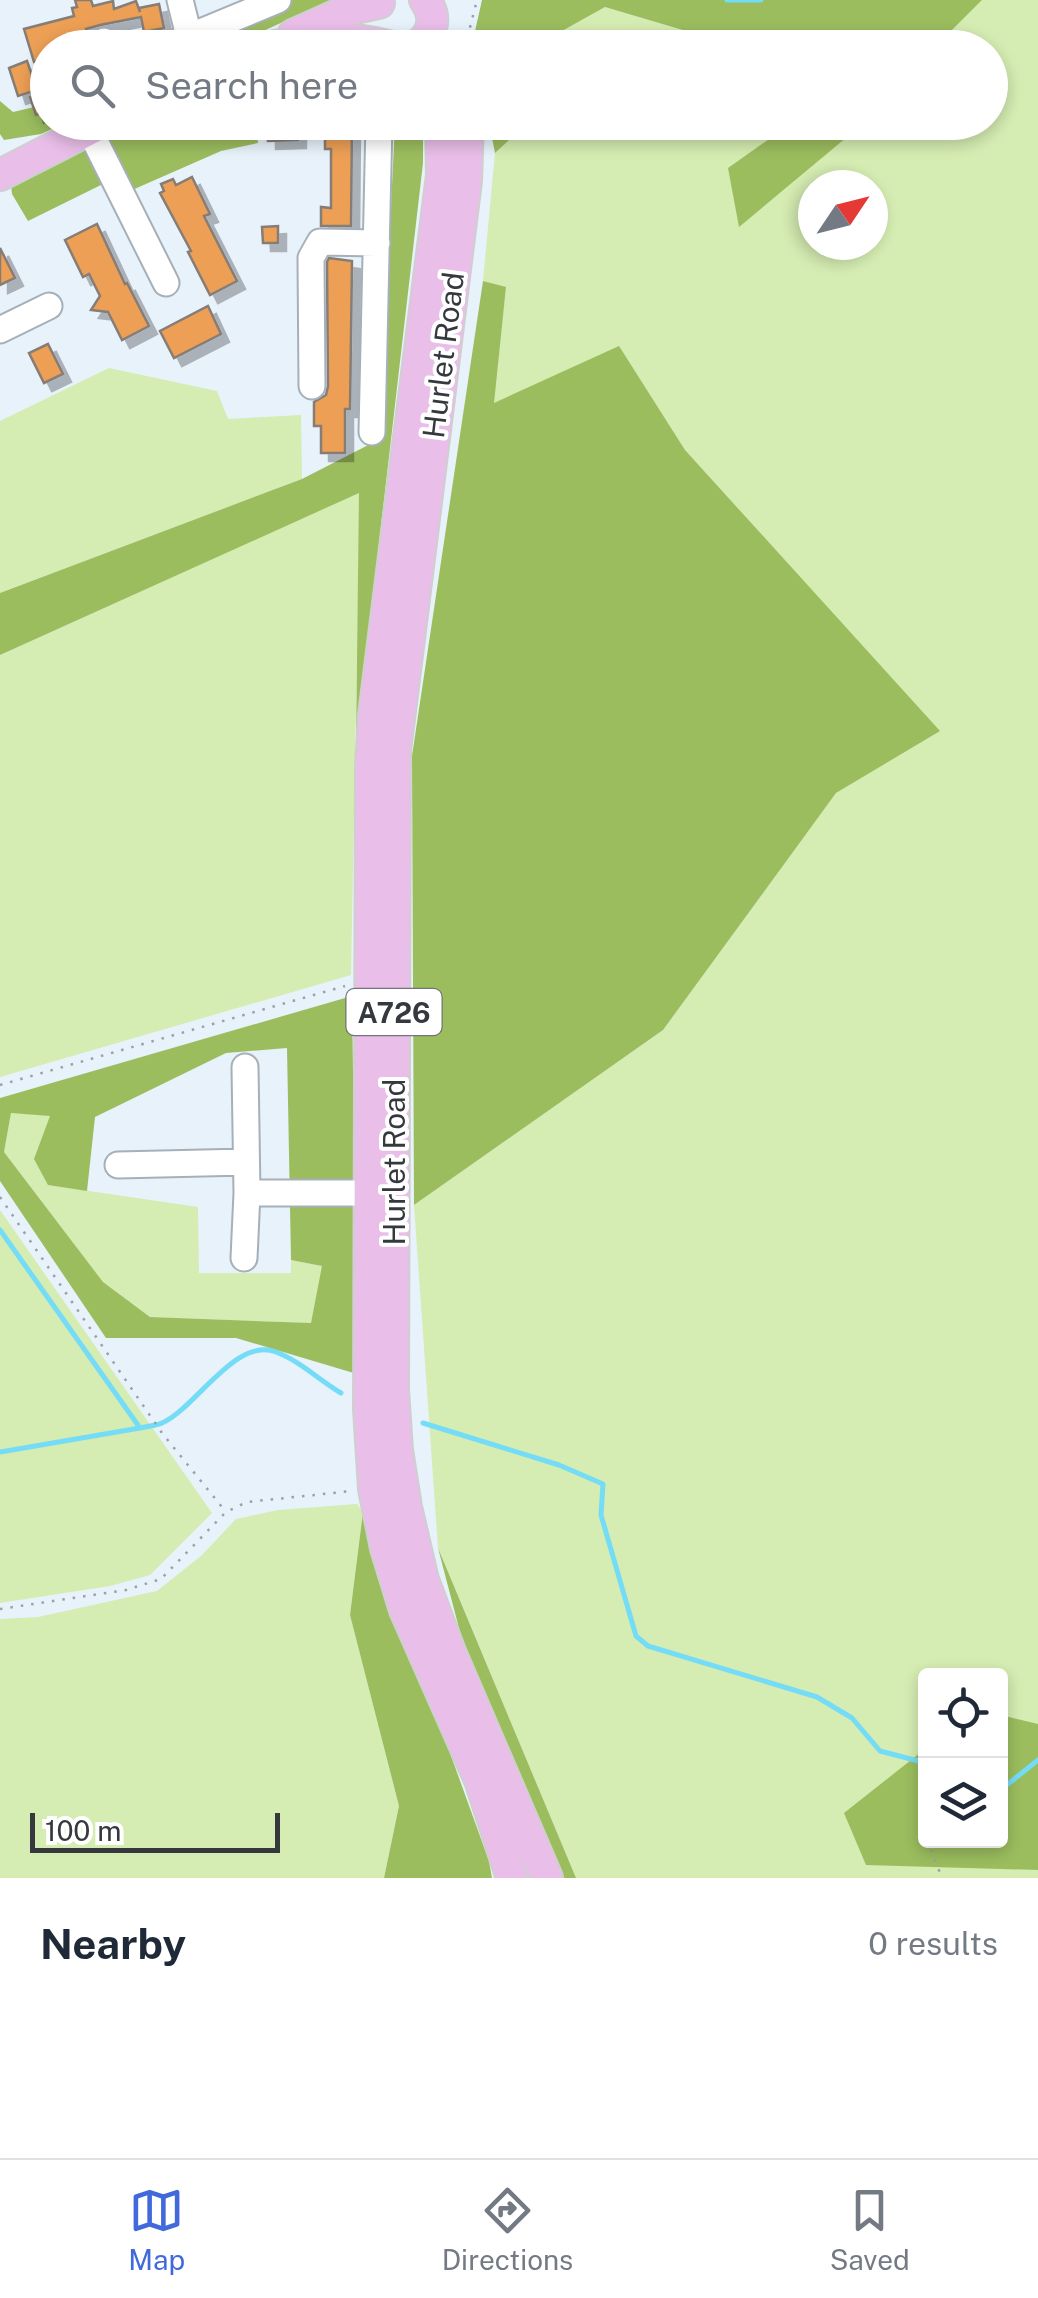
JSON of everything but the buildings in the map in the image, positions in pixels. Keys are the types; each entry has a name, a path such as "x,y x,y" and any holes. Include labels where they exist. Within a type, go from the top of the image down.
{"main road":[{"path":"377,30 374,22 381,2"},
{"path":"303,30 331,16 381,2"},
{"path":"2,168 65,140"},
{"name":"Hurlet Road","path":"441,140 442,175 370,766 369,1409 374,1489 386,1548 405,1610 480,1780 512,1878"},
{"name":"Hurlet Road","path":"469,140 395,751 393,1390 406,1508 423,1580 547,1878"}],"street":[{"path":"180,0 187,30"},
{"path":"208,30 278,0"},
{"path":"103,140 166,283"},
{"path":"372,432 379,140"},
{"path":"312,386 311,258 320,242 377,244"},
{"path":"0,330 49,306"},
{"path":"244,1258 245,1067"},
{"path":"118,1165 246,1162"},
{"path":"247,1192 369,1193"}],"path":[{"path":"469,30 477,0"},
{"path":"0,1085 370,980"},
{"path":"0,1197 162,1433 226,1512"},
{"path":"0,1609 126,1590 161,1579 226,1512 247,1502 374,1489"},
{"path":"930,1848 942,1878"}],"green space":[{"path":"288,0 331,0 265,30 221,30"},
{"path":"482,0 982,0 952,30 683,30 605,7 564,30 475,30"},
{"path":"982,0 1038,0 1038,1878 576,1878 438,1548 414,1205 663,1030 836,793 939,731 685,450 619,347 493,404 506,288 483,281 495,153 509,140 768,140 728,168 835,140 1008,140 1008,30 952,30"},
{"path":"605,7 683,30 564,30"},
{"path":"0,101 13,112 30,108 30,136 4,140 0,134"},
{"path":"102,140 258,140 221,151 114,198 105,183 28,221 11,185"},
{"path":"394,140 423,140 356,742 359,493 0,655 0,593 302,479 380,439"},
{"path":"492,140 509,140 495,153"},
{"path":"768,140 843,140 807,170 798,170 798,178 739,227 728,168"},
{"path":"483,281 506,287 494,403 619,346 685,450 940,731 836,793 663,1030 414,1205 412,756"},
{"path":"109,368 217,391 228,419 301,415 302,479 0,593 0,421"},
{"path":"360,492 351,975 0,1077 0,655"},
{"path":"352,996 357,1374 236,1338 106,1338 0,1181 0,1098","holes":["287,1048 291,1260 322,1266 311,1323 150,1317 103,1282 4,1152 11,1113 50,1116 34,1159 48,1185 87,1191 95,1117 226,1053"]},
{"path":"11,1113 50,1115 48,1185 198,1207 199,1273 291,1273 291,1260 323,1266 311,1323 150,1317 103,1282 4,1152"},
{"path":"0,1210 212,1513 150,1575 110,1586 0,1603"},
{"path":"357,1504 363,1512 350,1615 399,1806 384,1878 0,1878 0,1619 38,1617 157,1591 201,1556 236,1519 278,1510"},
{"path":"363,1512 492,1878 384,1878 399,1806 350,1615"},
{"path":"438,1548 576,1878 561,1878 465,1651"},
{"path":"1008,1717 1038,1724 1038,1870 866,1865 844,1813 918,1755 918,1848 1008,1848"}],"waterway":[{"path":"727,0 761,0"},
{"path":"0,1230 140,1428 160,1424 175,1415 231,1363 261,1350 285,1356 341,1393"},
{"path":"423,1423 559,1465 603,1484 601,1515 636,1636 648,1646 817,1697 852,1718 880,1751 918,1761"},
{"path":"0,1452 140,1428"},
{"path":"1008,1784 1038,1760"}]}
